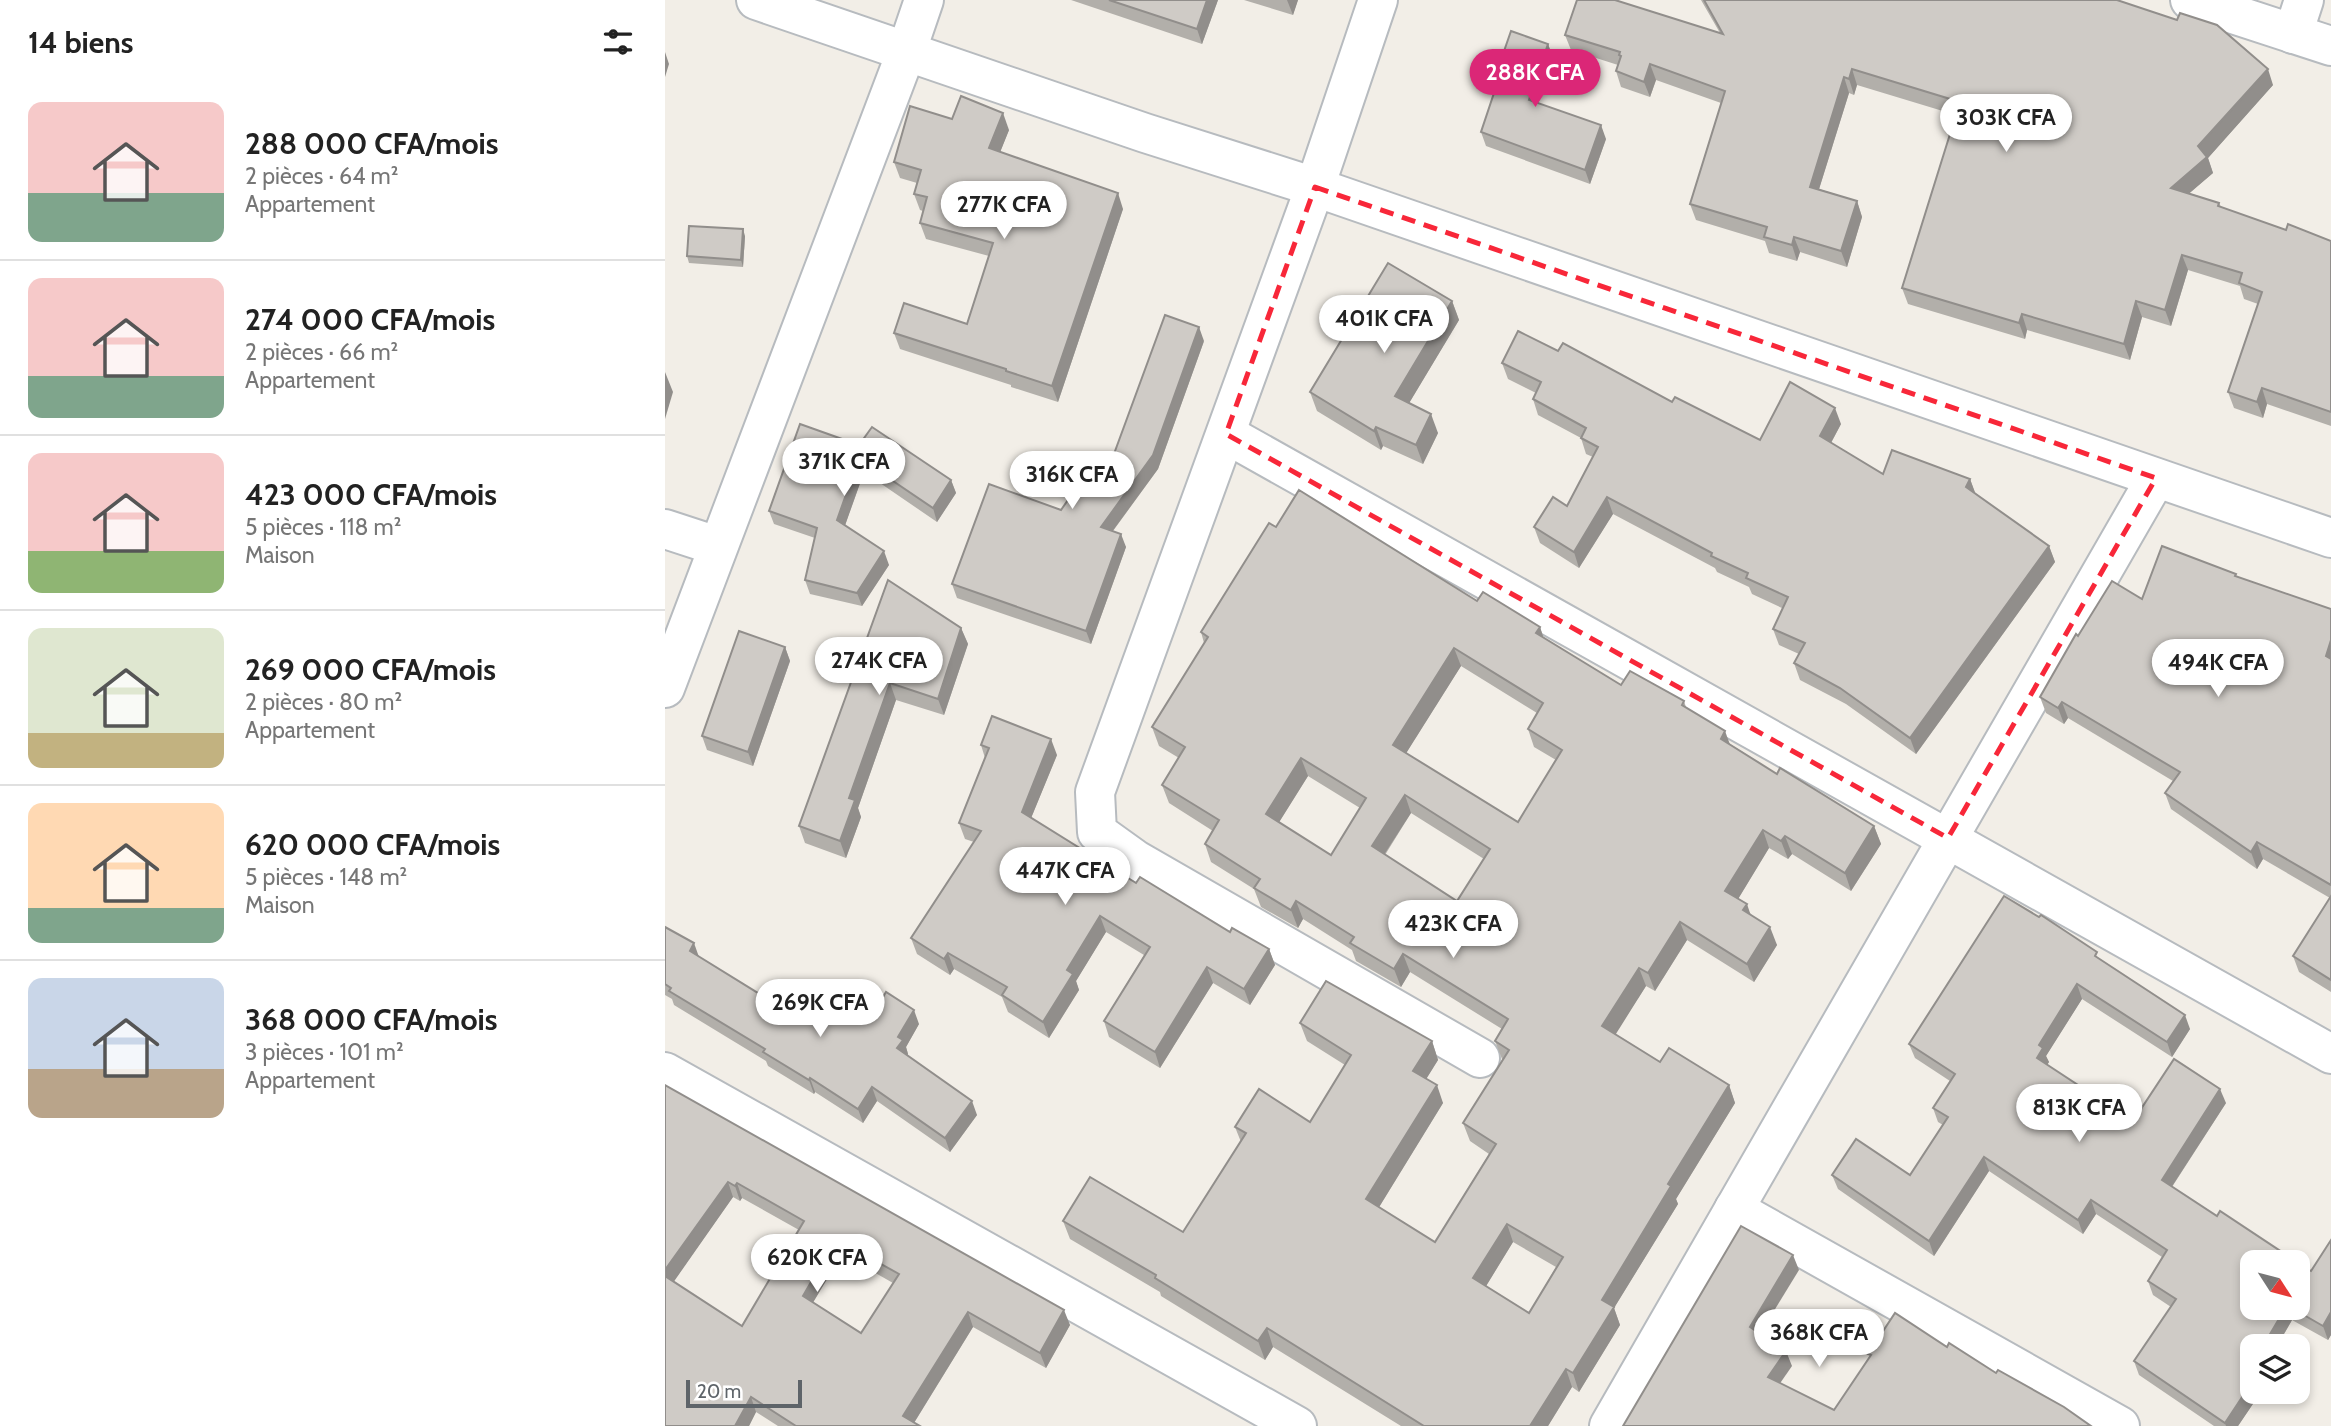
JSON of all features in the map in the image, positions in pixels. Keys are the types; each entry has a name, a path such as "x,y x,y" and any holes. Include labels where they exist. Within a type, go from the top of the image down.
{"street":[{"path":"756,0 1145,133 1315,187 2331,538"},
{"path":"665,688 924,0"},
{"path":"1378,0 1315,187 1095,792 1097,832 1136,860 1480,1058"},
{"path":"2190,0 2299,17 2331,46"},
{"path":"1226,434 2331,1054"},
{"path":"1609,1426 2156,478"},
{"path":"665,529 717,546"},
{"path":"665,1072 1297,1426"},
{"path":"1734,1209 2120,1426"}],"highlighted area":[{"path":"1315,187 2156,478 1948,838 1226,434"}],"building":[{"path":"1109,0 1207,0 1197,29"},
{"path":"1577,0 1615,0 1723,34 1704,0 2117,0 2177,20 2180,13 2217,25 2268,69 2198,146 2207,157 2171,188 2219,203 2218,206 2286,230 2288,224 2331,241 2331,412 2262,388 2257,402 2228,392 2262,292 2239,283 2242,273 2182,255 2165,310 2136,301 2124,344 2022,314 2019,323 1902,288 1960,102 1852,69 1849,79 1844,77 1810,187 1857,201 1841,251 1794,237 1792,245 1764,237 1767,227 1690,204 1725,91 1650,64 1644,82 1616,71 1620,52 1565,35"},
{"path":"1511,31 1548,44 1529,100 1601,125 1585,170 1481,132 1498,81 1494,80"},
{"path":"961,96 1003,113 989,148 1118,193 1052,386 894,333 904,303 967,324 993,243 920,223 927,197 914,194 921,170 894,162 910,106 952,119"},
{"path":"689,226 743,229 741,260 687,256"},
{"path":"1388,263 1452,301 1395,396 1431,414 1416,445 1376,427 1374,431 1310,392"},
{"path":"1165,315 1199,327 1153,455 1101,527 1121,534 1086,631 952,584 989,484 1061,510 1079,484 1100,492"},
{"path":"1518,331 1558,351 1563,343 1672,402 1675,397 1760,440 1790,382 1835,408 1820,436 1883,474 1892,450 1970,479 1966,487 2049,546 1910,738 1840,688 1794,663 1805,643 1773,629 1788,597 1746,578 1748,573 1711,556 1712,553 1607,497 1574,552 1534,527 1553,497 1567,506 1598,447 1581,438 1586,428 1533,399 1541,382 1502,363"},
{"path":"800,424 859,445 872,427 951,480 933,508 859,458 837,520 884,551 857,593 805,580 817,528 769,511"},
{"path":"1299,490 1477,601 1483,592 1540,627 1536,633 1621,685 1630,671 1684,701 1682,705 1725,731 1721,739 1777,774 1780,768 1874,826 1845,873 1785,836 1781,841 1763,830 1725,891 1747,904 1743,910 1770,927 1747,964 1680,922 1648,973 1639,968 1602,1026 1660,1062 1669,1048 1729,1085 1668,1184 1671,1186 1602,1300 1614,1307 1573,1373 1566,1369 1530,1426 1424,1426 1267,1328 1258,1341 1155,1278 1156,1275 1063,1221 1090,1177 1183,1232 1246,1133 1235,1127 1259,1089 1310,1122 1351,1055 1300,1023 1326,981 1432,1041 1413,1071 1437,1085 1366,1199 1435,1242 1496,1144 1463,1123 1509,1050 1495,1041 1508,1019 1403,954 1394,969 1350,943 1354,937 1296,901 1291,910 1254,888 1260,879 1205,844 1219,820 1162,785 1185,747 1152,727 1208,637 1201,632 1269,523 1276,527","holes":["1454,648 1543,703 1528,729 1562,750 1518,822 1393,745","1301,758 1366,798 1331,855 1266,814","1405,795 1490,849 1457,901 1372,846","1507,1224 1563,1257 1529,1313 1473,1278"]},
{"path":"2162,546 2236,574 2235,576 2331,609 2331,640 2326,656 2331,659 2331,885 2257,842 2251,852 2165,793 2180,772 2062,702 2058,708 2040,697 2076,634 2078,636 2112,581 2142,599"},
{"path":"888,580 961,628 938,699 890,683 849,798 855,800 840,841 799,826"},
{"path":"739,631 785,647 748,752 702,736"},
{"path":"992,716 1051,739 1022,812 1136,883 1140,877 1230,932 1232,928 1269,949 1244,989 1207,967 1155,1052 1104,1021 1150,947 1100,916 1067,970 1073,974 1043,1022 1002,995 1007,987 948,953 944,959 911,938 981,831 959,823 989,748 981,745"},
{"path":"2004,896 2039,917 2041,915 2097,952 2095,956 2185,1015 2167,1042 2077,984 2039,1045 2043,1048 2037,1058 2133,1121 2174,1059 2220,1089 2162,1180 2217,1216 2220,1211 2279,1250 2240,1250 2240,1320 2278,1320 2270,1334 2240,1334 2240,1400 2225,1423 2134,1361 2176,1299 2148,1281 2167,1250 2091,1200 2078,1220 1984,1157 1929,1241 1832,1175 1856,1139 1910,1175 1948,1117 1933,1108 1955,1074 1909,1044"},
{"path":"2331,896 2331,980 2293,956"},
{"path":"665,927 694,943 690,951 787,1011 802,986 865,1023 886,992 914,1010 898,1037 903,1040 897,1048 972,1101 945,1138 872,1087 858,1109 669,991 671,988 665,984"},
{"path":"665,1085 1064,1310 1040,1353 968,1312 903,1416 920,1426 796,1426 751,1397 735,1426 665,1426 665,1276 742,1326 804,1221 737,1183 735,1186 728,1182 665,1270","holes":["836,1239 899,1274 861,1333 803,1296"]},
{"path":"1741,1226 1793,1255 1750,1327 1786,1351 1768,1377 1834,1410 1895,1313 1947,1347 1949,1343 1996,1373 1998,1370 2064,1407 2091,1426 1623,1426"},
{"path":"2331,1240 2331,1312 2323,1326 2310,1319 2311,1271"}]}
